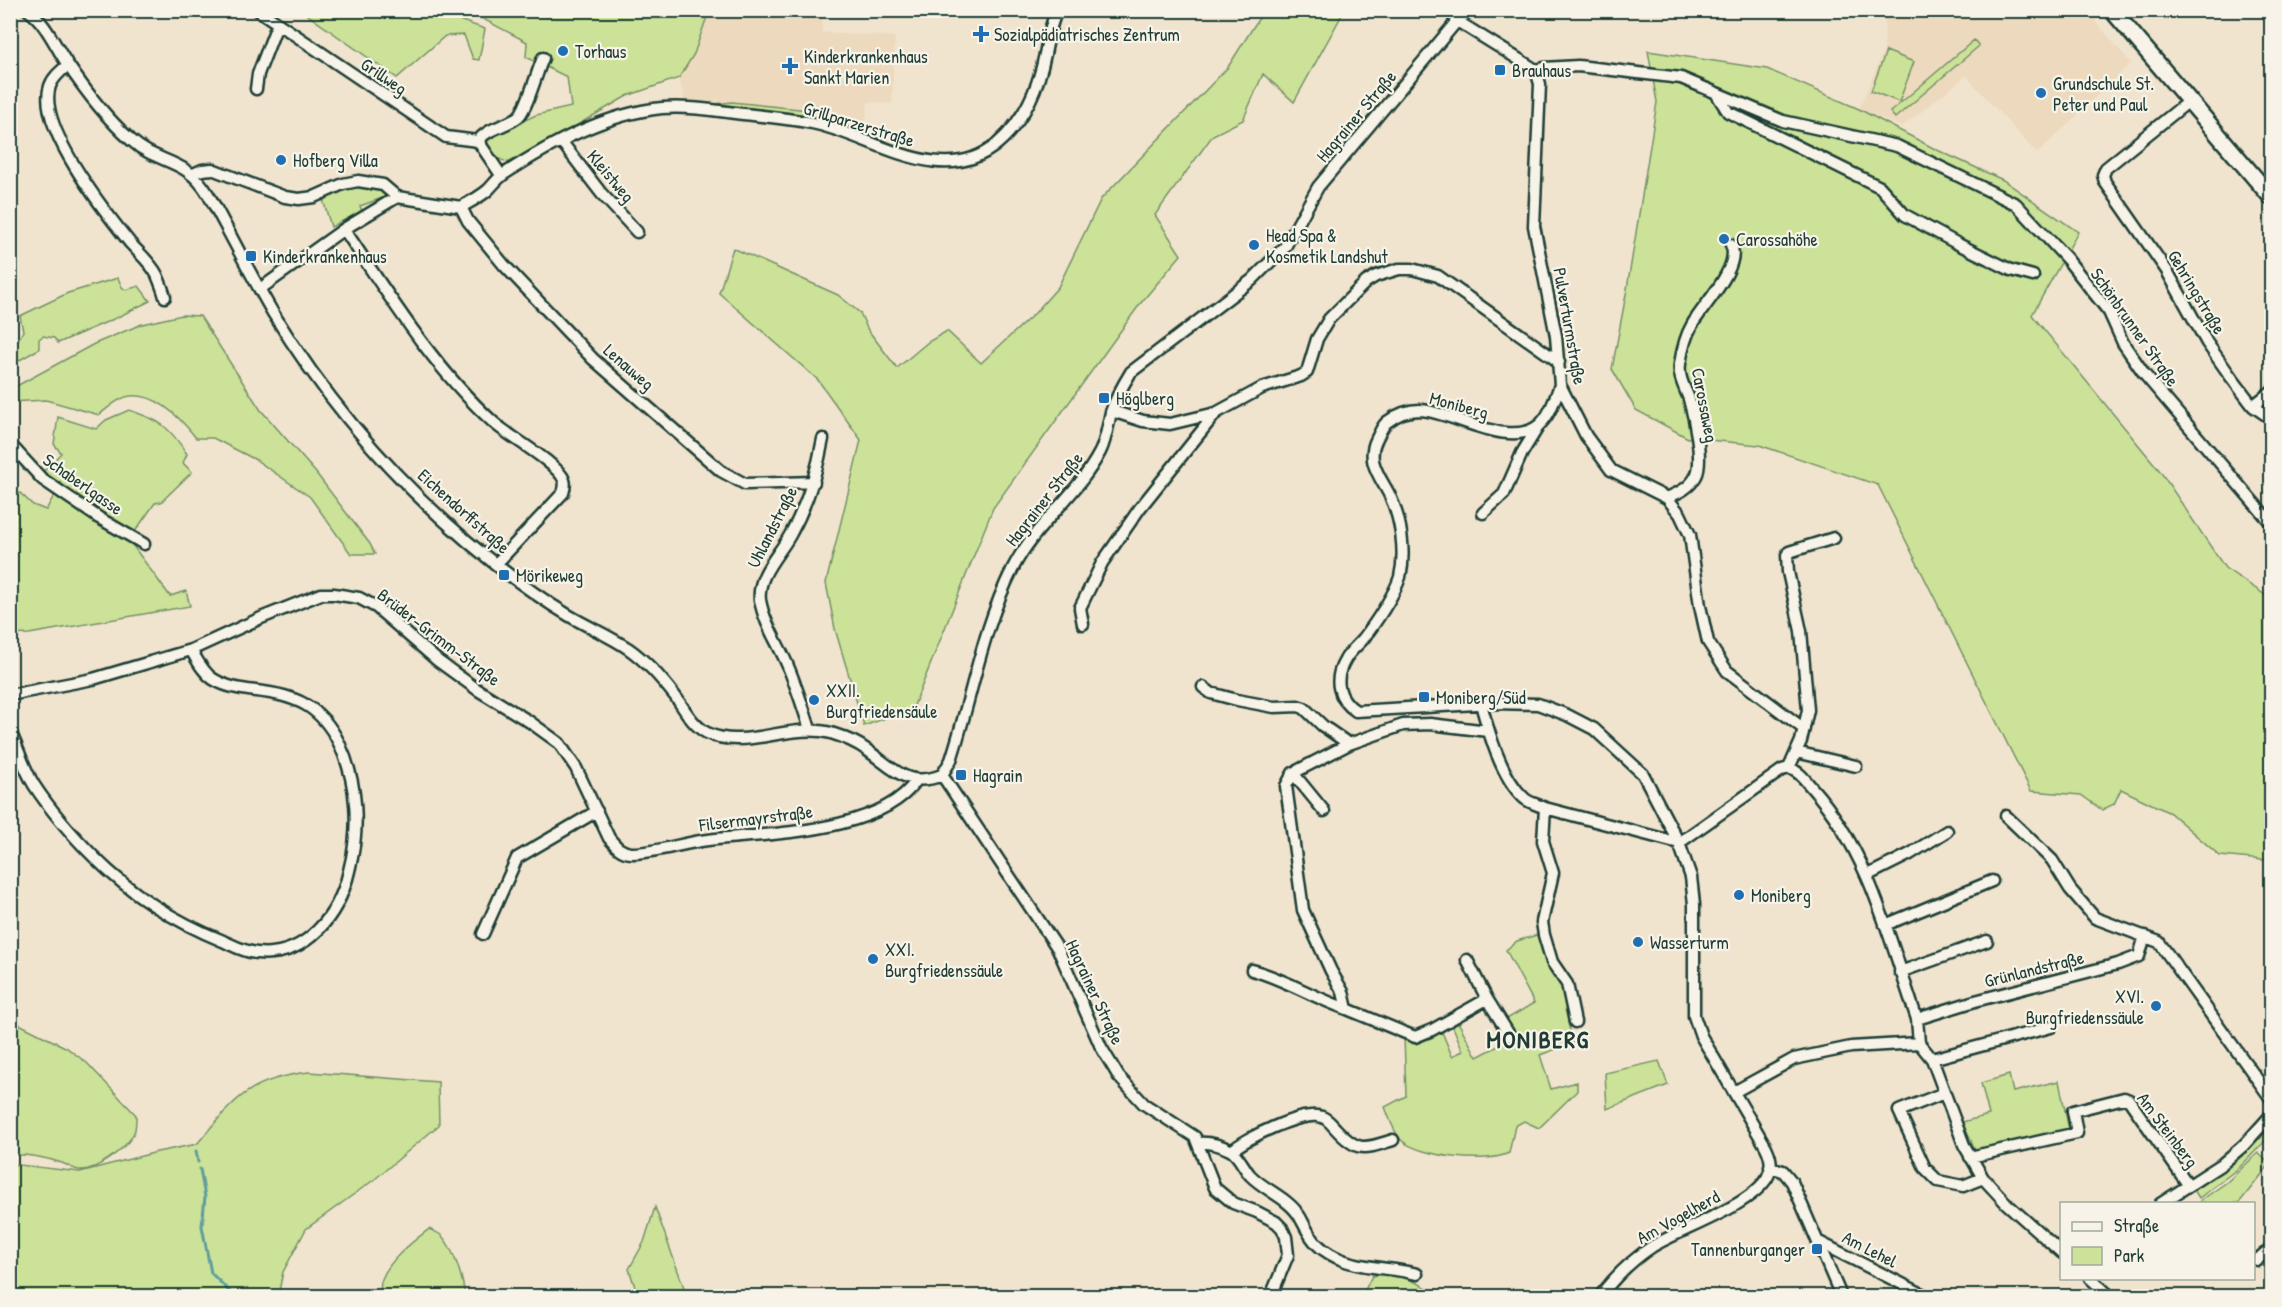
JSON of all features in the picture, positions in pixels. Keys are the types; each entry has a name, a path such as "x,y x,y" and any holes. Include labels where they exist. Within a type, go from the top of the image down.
{"main road":[{"path":"2112,10 2271,198"}],"street":[{"path":"28,10 48,31 68,65 105,113 129,138 147,152 181,166 193,174 212,169 299,200 358,181 383,185 397,196 461,207"},
{"name":"Grillweg","path":"258,10 446,137 478,141"},
{"name":"Grillparzerstraße","path":"461,207 487,190 501,175 561,141 600,122 632,113 664,108 701,109 814,123 927,162 949,163 980,156 997,144 1017,123 1033,98 1048,33 1057,10"},
{"path":"1449,10 1457,21 1536,70"},
{"name":"Hagrainer Straße","path":"1232,1151 1209,1142 1199,1143 1189,1132 1159,1116 1144,1104 1119,1077 1101,1047 1058,949 942,775 951,760 980,653 1012,568 1037,530 1084,479 1101,450 1119,391 1131,372 1252,280 1285,247 1318,188 1457,21 1471,10"},
{"path":"256,89 258,74 277,25"},
{"path":"501,175 478,141 483,134 510,122 521,114 543,58"},
{"path":"68,65 54,78 49,94 52,116 63,144 89,190 156,273 165,297"},
{"name":"Schönbrunner Straße","path":"1536,70 1578,66 1681,78 1783,121 1898,146 2016,204 2067,259 2109,312 2123,343 2145,375 2271,524"},
{"name":"Pulverturmstraße","path":"1536,70 1540,84 1534,226 1559,362 1560,385 1586,436 1611,470 1667,498 1680,514 1690,535 1700,606 1708,642 1727,671 1804,729"},
{"name":"Schönbrunner Straße","path":"1715,93 1728,112 1880,188 1905,215 2011,270 2033,276"},
{"name":"Gehringstraße","path":"2189,101 2106,168 2103,175 2105,182 2167,271 2207,343 2253,406 2271,419"},
{"name":"Kleistweg","path":"561,141 601,193 637,232"},
{"name":"Eichendorffstraße","path":"193,174 208,194 260,289 300,354 339,408 421,497 468,541 566,614 631,650 659,677 697,725 706,732 731,739 810,729 846,738 868,751 892,770 916,781"},
{"path":"260,289 344,229 397,196"},
{"name":"Lenauweg","path":"461,207 468,221 498,258 593,359 721,471 745,484 814,482"},
{"path":"344,229 398,311 461,390 494,423 554,467 564,478 563,493 497,564"},
{"name":"Carossaweg","path":"1667,498 1688,487 1697,475 1697,440 1689,400 1681,378 1680,362 1691,326 1719,289 1733,254 1731,245"},
{"path":"1112,411 1159,424 1170,424 1216,413 1262,388 1301,376 1307,372 1317,339 1329,319 1366,282 1376,276 1399,269 1412,269 1438,276 1559,362"},
{"path":"1483,513 1504,494 1521,453 1553,405 1560,385"},
{"path":"2253,406 2271,391"},
{"name":"Moniberg","path":"1540,424 1522,433 1495,431 1421,410 1401,413 1385,424 1373,445 1372,456 1375,471 1390,497 1400,526 1402,560 1400,578 1378,617 1344,660 1338,682 1340,693 1346,704 1356,711 1481,704 1538,704 1594,729 1643,774 1679,843 1691,877 1694,904 1694,1016 1701,1036 1766,1147 1771,1158 1770,1167"},
{"path":"1083,624 1080,608 1102,563 1140,508 1216,413"},
{"name":"Uhlandstraße","path":"810,729 800,697 764,615 760,599 763,579 790,535 814,482 823,439"},
{"name":"Schaberlgasse","path":"10,444 42,479 99,518 144,544"},
{"path":"1789,768 1804,729 1808,710 1801,631 1786,559 1789,552 1834,538"},
{"name":"Brüder-Grimm-Straße","path":"10,695 93,679 191,650 321,594 359,598 376,606 438,661 478,690 550,734 570,757 609,838 624,852"},
{"path":"10,731 34,784 91,854 130,888 198,932 242,950 258,954 293,948 326,924 342,896 348,877 353,855 356,811 347,765 338,741 326,723 306,703 281,694 225,685 205,672 191,650"},
{"path":"1203,687 1211,693 1237,700 1274,707 1304,708 1323,726 1349,744"},
{"path":"1481,704 1488,731 1509,779 1525,800 1545,808 1679,843 1782,770 1789,768 1797,771 1832,810 1868,875 1917,1019 1919,1043 1932,1059 1970,1157 1983,1178 2007,1204 2060,1250"},
{"path":"1347,1009 1343,992 1303,910 1286,786 1293,773 1349,744 1403,725 1430,724 1488,731"},
{"path":"1796,752 1856,766"},
{"path":"1293,773 1324,811"},
{"path":"916,781 942,775"},
{"name":"Filsermayrstraße","path":"624,852 641,853 709,840 774,835 829,826 886,806 907,793 916,781"},
{"path":"1545,808 1543,841 1553,873 1542,922 1552,962 1567,984 1575,1022"},
{"path":"483,934 517,858 597,810"},
{"path":"2006,816 2052,860 2070,889 2095,918 2159,942 2271,1100"},
{"path":"1868,875 1910,854 1947,831"},
{"path":"1885,925 1992,881"},
{"name":"Grünlandstraße","path":"1917,1019 1975,1001 2118,964 2139,956 2145,936"},
{"name":"Grünlandstraße","path":"1900,972 1987,941"},
{"path":"1467,960 1510,1036"},
{"path":"1252,970 1270,975 1310,995 1415,1037 1487,999"},
{"path":"1932,1059 2051,1027"},
{"path":"1734,1092 1794,1059 1851,1047 1919,1043"},
{"path":"1944,1093 1899,1111 1905,1128 1925,1168 1938,1181 1963,1186 1983,1178"},
{"name":"Am Steinberg","path":"1970,1157 2077,1133 2073,1111 2124,1098 2129,1100 2189,1186"},
{"path":"2162,1202 2222,1164 2271,1114"},
{"path":"1394,1140 1368,1148 1360,1148 1348,1142 1325,1118 1316,1115 1248,1139 1232,1151 1251,1176 1270,1189 1299,1215 1304,1227 1323,1250 1344,1261 1417,1274"},
{"path":"1199,1143 1215,1188 1233,1203 1257,1212 1276,1222 1282,1228 1286,1237 1288,1255 1271,1296"},
{"name":"Am Lehel","path":"1770,1167 1783,1171 1792,1182 1819,1242 1926,1296"},
{"name":"Am Vogelherd","path":"1599,1296 1628,1266 1654,1246 1730,1208 1754,1191 1768,1177 1770,1167"},
{"path":"1819,1242 1841,1296"},
{"path":"2258,1260 2270,1252"},
{"path":"2092,1280 2110,1296"}],"shaded area":[{"name":"Kinderkrankenhaus Sankt Marien","path":"709,11 823,11 822,32 895,37 892,104 868,102 865,131 809,115 685,102 679,78 694,54"},
{"name":"Grundschule St. Peter und Paul","path":"1885,11 2087,11 2131,63 2037,154 1966,76 1902,127 1859,109 1884,50"}],"green space":[{"path":"1264,10 1344,11 1294,102 1263,74 1243,120 1213,135 1155,215 1181,255 1140,304 993,508 911,713 910,709 864,726 835,629 826,583 861,440 818,380 719,293 733,248 838,295 860,313 868,330 897,368 928,342 947,331 981,363 1035,313 1058,287 1101,199 1228,67"},
{"path":"302,11 433,11 485,29 479,60 473,59 464,35 445,36 397,78"},
{"path":"468,11 709,11 694,54 679,78 627,96 512,163 502,160 491,152 488,137 536,115 571,107 567,77 526,57 527,42"},
{"path":"1974,40 1979,46 1895,118 1890,112"},
{"path":"1648,51 1767,69 1859,109 1935,149 2003,180 2078,232 2032,315 2160,471 2225,568 2271,599 2271,857 2263,860 2220,856 2170,813 2121,789 2114,804 2102,810 2081,795 2031,791 1878,485 1759,445 1688,438 1636,410 1612,369 1657,102"},
{"path":"1886,51 1914,62 1899,102 1871,91"},
{"path":"732,102 809,110 809,115 715,104"},
{"path":"352,185 379,188 384,192 385,197 360,206 362,211 331,227 322,196"},
{"path":"118,278 126,290 139,286 150,301 58,343 54,338 43,336 39,339 39,349 11,365 11,344 17,342 23,331 20,316 68,293"},
{"path":"182,315 200,316 260,409 316,473 370,544 375,554 351,554 310,497 256,460 213,438 196,438 168,409 151,399 141,396 122,398 99,415 46,400 11,402 11,389 94,344 142,324"},
{"path":"129,410 149,417 169,430 187,454 183,463 192,472 161,502 155,503 134,533 41,474 61,453 54,444 58,417 96,429 106,420"},
{"path":"56,492 132,539 133,546 170,596 186,591 190,606 29,634 11,635 10,499 20,493 33,505 46,510"},
{"path":"1540,934 1567,998 1568,1023 1573,1043 1540,1055 1551,1089 1577,1082 1577,1091 1539,1128 1524,1121 1515,1126 1509,1153 1486,1158 1454,1157 1410,1146 1401,1140 1393,1128 1385,1107 1406,1096 1404,1036 1419,1041 1442,1032 1452,1056 1463,1051 1453,1027 1458,1022 1477,1057 1514,1038 1505,1020 1534,1003 1506,950 1517,941"},
{"path":"11,1020 67,1048 87,1063 136,1115 135,1130 132,1136 120,1150 104,1162 80,1170 43,1158 11,1155"},
{"path":"1659,1061 1668,1085 1607,1109 1605,1073"},
{"path":"309,1072 438,1082 439,1125 375,1179 306,1229 283,1272 278,1296 11,1296 11,1164 80,1172 197,1144 244,1094 271,1080"},
{"path":"2009,1075 2013,1092 2059,1081 2069,1130 1976,1151 1962,1122 1989,1115 1981,1083"},
{"path":"2271,1126 2271,1135 2240,1167 2199,1198 2194,1190 2221,1170 2256,1136 2260,1139"},
{"path":"2258,1153 2270,1164 2240,1202 2200,1201 2227,1182"},
{"path":"655,1207 687,1296 638,1296 629,1269 644,1242"},
{"path":"429,1229 442,1236 450,1248 460,1273 465,1296 380,1296 381,1282 389,1266 401,1252"},
{"path":"1385,1273 1414,1282 1439,1296 1362,1296 1372,1276"}],"waterway":[{"path":"196,1151 198,1162"},
{"path":"200,1169 205,1197 202,1226 211,1273 231,1293 230,1296"}],"place":[{"name":"Sozialpädiatrisches Zentrum","path":"981,34"},
{"name":"Torhaus","path":"563,51"},
{"name":"Kinderkrankenhaus Sankt Marien","path":"790,66"},
{"name":"Brauhaus","path":"1500,70"},
{"name":"Grundschule St. Peter und Paul","path":"2041,93"},
{"name":"Hofberg Villa","path":"281,160"},
{"name":"Carossahöhe","path":"1724,239"},
{"name":"Head Spa & Kosmetik Landshut","path":"1254,245"},
{"name":"Kinderkrankenhaus","path":"251,256"},
{"name":"Höglberg","path":"1104,398"},
{"name":"Mörikeweg","path":"504,575"},
{"name":"Moniberg/Süd","path":"1424,697"},
{"name":"XXII. Burgfriedensäule","path":"814,700"},
{"name":"Hagrain","path":"961,775"},
{"name":"Moniberg","path":"1739,895"},
{"name":"Wasserturm","path":"1638,942"},
{"name":"XXI. Burgfriedenssäule","path":"873,959"},
{"name":"XVI. Burgfriedenssäule","path":"2156,1006"},
{"name":"Tannenburganger","path":"1817,1249"}],"district":[{"name":"MONIBERG","path":"1538,1039"}]}
